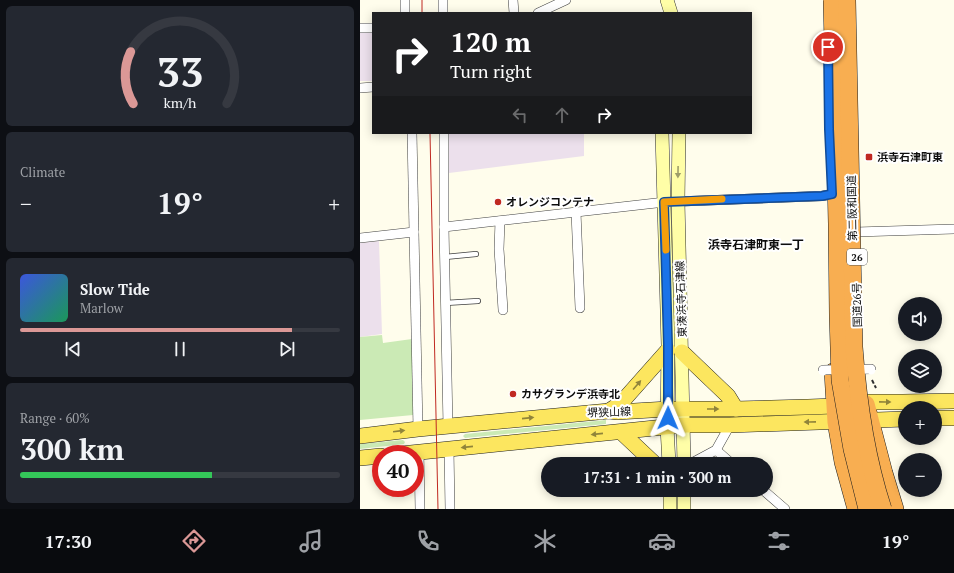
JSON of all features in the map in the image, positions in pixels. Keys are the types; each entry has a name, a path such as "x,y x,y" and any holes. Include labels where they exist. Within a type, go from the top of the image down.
{"highway":[{"name":"国道26号","path":"826,0 829,129 835,275 832,346 835,414 843,462 856,509"},
{"name":"第二阪和国道","path":"832,0 840,380 852,449 867,509"},
{"name":"第二阪和国道","path":"847,0 854,347 856,379 866,446 883,509"},
{"name":"国道26号","path":"852,0 858,347 866,402 895,509"}],"main road":[{"path":"609,410 621,403 668,350"},
{"path":"682,352 728,396 736,409"},
{"name":"堺狭山線","path":"424,452 667,426 730,425 835,414 866,402 954,401"},
{"name":"堺狭山線","path":"360,436 609,410 617,412 675,409 736,409 835,414 870,419 898,419"},
{"path":"942,418 954,418"},
{"path":"621,432 648,457"},
{"path":"360,458 372,457"}],"street":[{"path":"405,0 405,12"},
{"path":"443,0 443,12"},
{"path":"513,0 514,12"},
{"path":"540,12 566,0"},
{"path":"665,12 667,0"},
{"path":"667,0 671,12"},
{"path":"360,28 372,28"},
{"path":"360,88 372,88"},
{"path":"412,134 418,429"},
{"path":"444,134 445,303 448,426"},
{"name":"東湊浜寺石津線","path":"662,134 668,350 675,409 684,425 684,457"},
{"name":"東湊浜寺石津線","path":"669,457 667,426 675,409 682,352 678,201 678,134"},
{"path":"444,227 664,202 822,196 832,194"},
{"path":"576,212 580,308"},
{"path":"500,221 499,249 503,310"},
{"path":"856,232 954,229"},
{"path":"360,238 414,232"},
{"path":"823,371 847,369 871,370"},
{"path":"703,457 716,450 730,425"},
{"path":"449,449 450,509"},
{"path":"716,450 724,457"},
{"path":"420,497 420,509"},
{"path":"670,497 670,509"},
{"path":"684,497 684,509"},
{"path":"771,497 785,509"}],"lane":[{"path":"445,257 476,254"},
{"path":"445,303 478,301"}],"shaded area":[{"path":"372,31 372,81 360,81 360,32"},
{"path":"448,134 584,134 584,156 449,173"},
{"path":"379,241 382,334 360,337 360,243"}],"green space":[{"path":"382,335 383,343 412,339 413,415 360,420 360,337"},
{"path":"606,420 606,424 465,438 463,436 465,434"},
{"path":"403,440 405,442 404,444 395,445 372,445 372,448 360,449 360,444"}],"tram line":[{"path":"422,0 422,12"},
{"path":"430,134 438,509"}],"slow traffic":[{"path":"666,250 664,202 722,199"}],"place":[{"name":"浜寺石津町東","path":"869,157"},
{"name":"オレンジコンテナ","path":"498,202"},
{"name":"カサグランデ浜寺北","path":"513,394"}],"district":[{"name":"浜寺石津町東一丁","path":"756,244"}],"route":[{"path":"668,418 668,345 664,202 822,196 832,194 829,129 828,47"}]}
